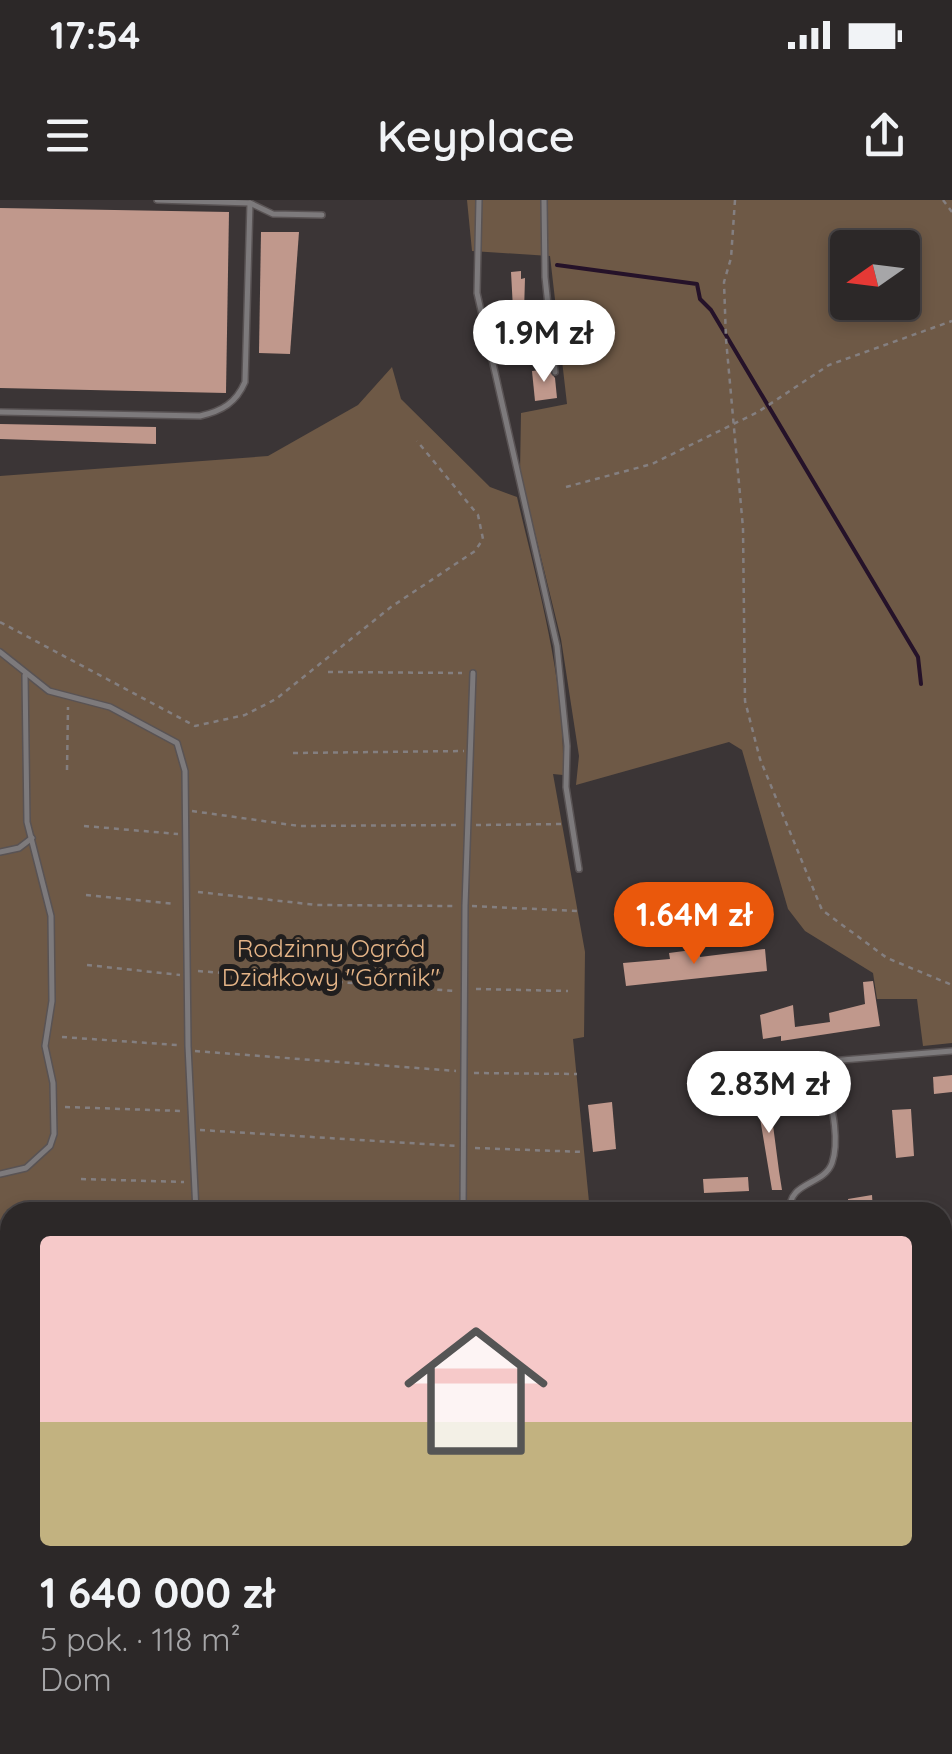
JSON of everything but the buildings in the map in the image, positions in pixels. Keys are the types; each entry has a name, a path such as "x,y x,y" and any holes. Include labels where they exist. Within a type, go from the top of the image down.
{"lane":[{"path":"158,200 250,203 273,214 322,215"},
{"path":"480,200 477,293 557,646 567,746 566,787 580,869"},
{"path":"544,200 545,277 555,372"},
{"path":"0,412 200,416 219,412 233,402 245,382 250,203"},
{"path":"0,652 49,691 110,707 171,737 185,771 188,1048 196,1202"},
{"path":"463,1202 465,906 473,673"},
{"path":"0,1177 43,1154 54,1134 53,1083 45,1046 52,1001 52,916 32,838 24,780 25,675"},
{"path":"0,852 19,848 32,838"},
{"path":"780,1065 952,1051"},
{"path":"789,1202 796,1191 831,1167 835,1150 822,1062"}],"path":[{"path":"735,200 724,282 743,528 746,701 760,760 822,910 887,958 952,984"},
{"path":"943,200 952,212"},
{"path":"566,487 652,464 735,423 830,364 952,321"},
{"path":"0,622 195,726 245,716 276,700 391,606 475,551 483,539 478,515 417,441"},
{"path":"328,672 473,673"},
{"path":"67,770 68,703"},
{"path":"293,753 470,751"},
{"path":"184,810 298,826 565,824"},
{"path":"84,826 184,834"},
{"path":"186,891 317,905 577,911"},
{"path":"86,894 186,906"},
{"path":"87,965 464,990 568,991"},
{"path":"62,1037 463,1072 576,1074"},
{"path":"63,1107 193,1111"},
{"path":"194,1129 584,1152"},
{"path":"81,1179 196,1182"}],"green space":[{"path":"467,200 952,200 952,1043 923,1046 917,999 877,999 873,973 805,931 788,909 742,750 729,742 576,785 579,756 561,639 520,472 521,413 567,404 550,256 472,251"},
{"name":"Rodzinny Ogród Działkowy \"Górnik\"","path":"392,367 401,399 490,487 517,497 549,635 560,705 563,775 553,774 585,952 584,1037 573,1039 589,1202 0,1202 0,476 268,456 358,405"}],"waterway":[{"path":"557,265 697,284 700,299 711,310 918,657 921,684"}]}
